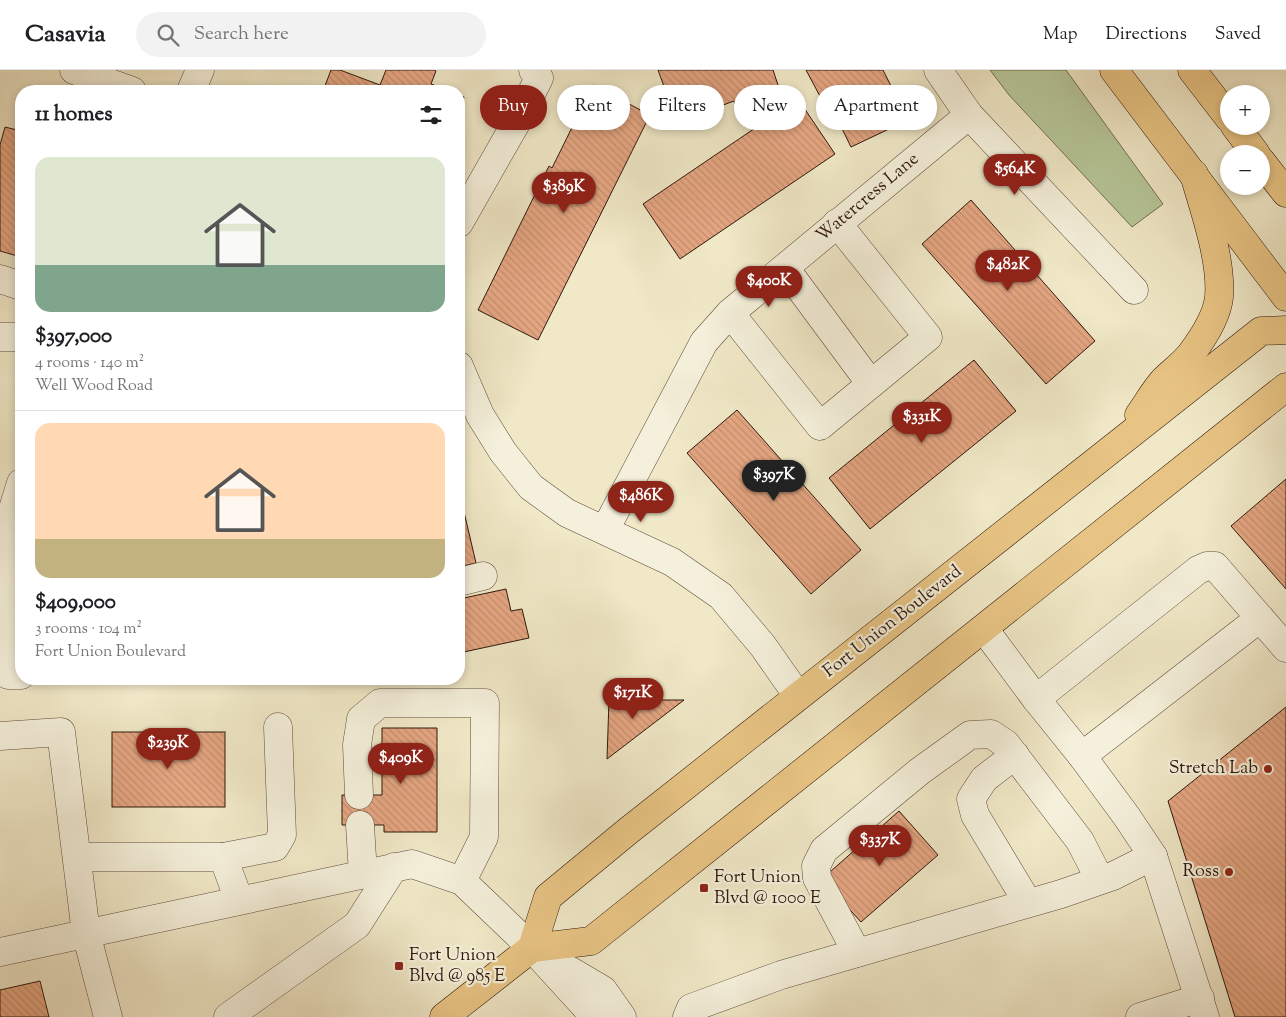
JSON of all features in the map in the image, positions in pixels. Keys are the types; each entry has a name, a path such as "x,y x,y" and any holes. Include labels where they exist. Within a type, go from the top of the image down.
{"main road":[{"path":"1114,70 1286,297"},
{"path":"1192,70 1220,106"},
{"path":"1270,173 1286,193"},
{"path":"1120,440 1162,382 1190,356 1214,317 1219,298 1218,270 1194,174"},
{"name":"Fort Union Boulevard","path":"532,948 548,897 628,831 893,623 1120,440 1261,331 1286,330"},
{"path":"444,1017 532,948 591,941 1286,387"}],"street":[{"path":"74,70 115,85"},
{"path":"194,85 200,70"},
{"path":"465,212 520,116 539,78 533,70"},
{"path":"938,70 968,115 1134,290"},
{"name":"Watercress Lane","path":"605,530 704,342 730,313 968,115"},
{"path":"730,313 820,426 928,337 837,223"},
{"path":"785,268 871,384"},
{"path":"0,279 15,284"},
{"path":"0,337 15,337"},
{"path":"465,380 480,415 503,452 531,487 567,513 672,562 721,596 763,646 798,696"},
{"path":"15,498 4,526 8,675 15,675"},
{"path":"1036,699 1198,570 1207,566 1215,566 1286,648"},
{"path":"1082,756 1260,618"},
{"path":"984,629 1036,699 1082,756 1153,856 1203,1008 1140,1017"},
{"path":"359,795 357,745 361,720 380,703 485,703 484,836 462,880"},
{"path":"77,857 223,857 275,847 282,835 278,727"},
{"path":"0,736 61,732 86,933 108,1017"},
{"path":"858,953 817,878 816,866 824,850 920,771 970,735 991,734 1006,744 1080,841 1100,880"},
{"path":"1015,755 984,780 971,799 975,815 1028,903"},
{"path":"360,825 363,874"},
{"path":"688,1017 691,1008 781,975 1100,880 1153,856"},
{"path":"223,857 240,900"},
{"path":"0,952 412,864 462,880 532,948 595,1017"},
{"path":"228,1017 357,925 394,867"},
{"path":"532,948 603,990 622,1017"}],"green space":[{"path":"990,70 1066,70 1163,204 1132,227 1009,95"}],"building":[{"path":"331,70 340,70 380,85 325,85"},
{"path":"386,70 434,70 436,71 431,84 434,85 380,85"},
{"path":"658,70 773,70 778,85 734,85 734,101 724,105 724,85 663,85"},
{"path":"806,70 883,70 890,85 816,85 816,89"},
{"path":"630,104 640,110 640,130 643,130 538,340 478,310 549,166 552,168 571,130 630,130"},
{"path":"806,111 816,126 816,130 819,130 835,154 680,259 643,204 752,130 806,130"},
{"path":"5,127 15,130 15,255 0,251 0,145"},
{"path":"843,130 887,130 851,147"},
{"path":"971,200 1095,341 1046,384 922,244"},
{"path":"974,360 1016,411 870,529 829,478"},
{"path":"737,410 861,550 811,594 687,453"},
{"path":"1286,479 1286,589 1231,526"},
{"path":"465,516 476,563 465,566"},
{"path":"506,589 511,611 522,609 529,638 465,652 465,598"},
{"path":"609,700 684,700 607,759"},
{"path":"1286,707 1286,1017 1235,1017 1168,801"},
{"path":"382,728 437,728 437,832 384,832 384,825 342,825 342,795 382,795"},
{"path":"112,732 225,732 225,807 112,807"},
{"path":"899,811 938,855 861,922 822,879"},
{"path":"40,981 49,1017 0,1017 0,990"}],"place":[{"name":"Stretch Lab","path":"1268,769"},
{"name":"Ross","path":"1229,872"},
{"name":"Fort Union Blvd @ 1000 E","path":"704,888"},
{"name":"Fort Union Blvd @ 985 E","path":"399,966"}]}
